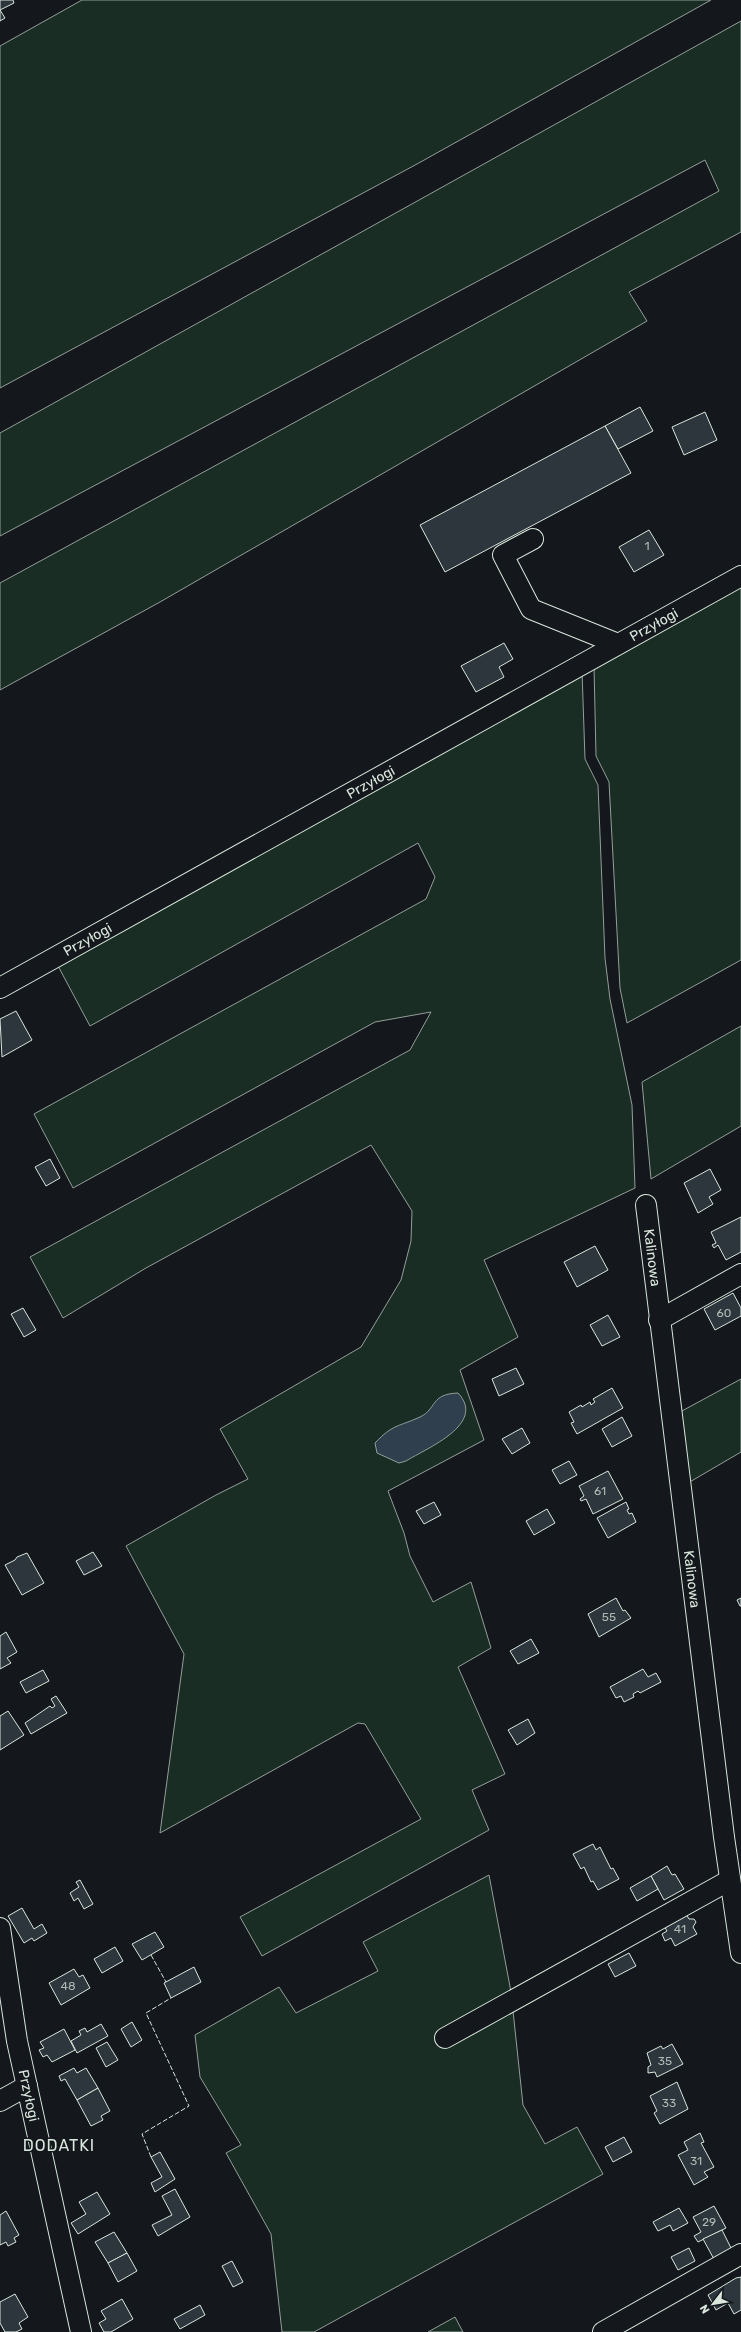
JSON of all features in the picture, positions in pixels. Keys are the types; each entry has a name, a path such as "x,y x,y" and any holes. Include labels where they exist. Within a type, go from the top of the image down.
{"street":[{"path":"533,539 503,555 531,609 618,644"},
{"name":"Przyłogi","path":"0,988 741,576"},
{"name":"Kalinowa","path":"646,1205 659,1320 730,1880 741,1953"},
{"path":"659,1320 741,1274"},
{"path":"445,2038 730,1880"},
{"name":"Przyłogi","path":"0,1928 17,2041 82,2332"},
{"path":"0,2101 27,2086"},
{"path":"603,2332 741,2254"}],"green space":[{"path":"82,0 711,0 417,164 0,388 0,46"},
{"path":"741,21 741,232 629,292 647,321 160,602 0,690 0,583 719,191 705,160 0,536 0,433"},
{"path":"741,586 741,960 627,1023 620,988 609,782 596,756 594,666"},
{"path":"582,671 585,759 598,785 605,958 610,999 632,1105 635,1188 484,1260 518,1337 460,1370 484,1440 388,1491 404,1533 410,1556 433,1602 471,1582 491,1648 458,1667 505,1774 472,1790 489,1830 262,1956 240,1917 421,1819 365,1724 358,1723 160,1833 184,1654 126,1546 216,1495 248,1479 220,1429 361,1347 401,1280 411,1241 412,1211 371,1145 146,1268 63,1318 30,1257 410,1050 431,1012 375,1022 73,1188 34,1114 426,899 435,877 418,843 90,1026 57,964"},
{"path":"741,1026 741,1126 651,1179 642,1082"},
{"path":"741,1379 741,1452 688,1483 680,1412"},
{"path":"489,1875 511,1992 523,2105 545,2144 577,2127 603,2174 314,2332 282,2332 271,2234 226,2153 241,2145 200,2077 195,2035 279,1987 296,2013 378,1971 363,1942"},
{"path":"455,2317 463,2332 428,2332"}],"water":[{"path":"458,1393 465,1404 465,1415 460,1425 451,1434 406,1461 399,1463 377,1453 375,1443 391,1429 425,1414 438,1399 443,1396"}],"building":[{"path":"0,0 13,0 14,3 0,10"},
{"path":"0,10 5,18 0,21"},
{"path":"640,407 653,431 618,449 605,426"},
{"path":"705,412 717,440 684,455 672,427"},
{"path":"605,426 631,473 445,572 420,525"},
{"path":"649,530 664,555 634,572 619,547"},
{"path":"504,643 513,659 499,667 504,677 476,692 461,666"},
{"path":"16,1011 32,1040 2,1057 0,1019"},
{"path":"50,1159 60,1178 46,1186 35,1167"},
{"path":"710,1169 721,1190 709,1197 713,1204 698,1213 684,1183"},
{"path":"741,1217 741,1252 726,1260 718,1245 714,1248 712,1245 716,1243 711,1232"},
{"path":"595,1246 608,1270 577,1287 564,1262"},
{"path":"733,1293 741,1308 741,1316 715,1330 704,1309"},
{"path":"23,1308 36,1330 24,1337 11,1314"},
{"path":"608,1315 620,1337 602,1346 590,1325"},
{"path":"516,1368 524,1384 499,1396 492,1379"},
{"path":"612,1388 623,1408 577,1434 571,1423 574,1422 569,1412 590,1402 591,1405 595,1402 593,1399"},
{"path":"622,1417 632,1436 612,1447 602,1429"},
{"path":"522,1428 530,1443 512,1454 502,1439"},
{"path":"569,1461 577,1475 560,1484 552,1470"},
{"path":"608,1471 623,1499 593,1514 586,1499 581,1501 580,1499 584,1496 579,1486"},
{"path":"434,1502 441,1515 424,1524 416,1511"},
{"path":"626,1502 629,1509 627,1510 629,1514 632,1513 636,1522 608,1538 597,1518"},
{"path":"547,1509 555,1523 534,1535 526,1521"},
{"path":"93,1552 102,1566 84,1575 76,1561"},
{"path":"27,1553 44,1583 22,1595 5,1565 15,1560 17,1557"},
{"path":"616,1598 623,1611 625,1610 631,1618 599,1637 588,1614"},
{"path":"741,1598 741,1606 740,1606 737,1600"},
{"path":"6,1632 17,1652 7,1658 11,1663 0,1669 0,1636"},
{"path":"531,1639 539,1653 518,1664 510,1651"},
{"path":"643,1669 648,1677 656,1673 661,1682 640,1693 638,1691 633,1694 634,1697 624,1702 621,1696 616,1698 610,1687"},
{"path":"43,1670 49,1681 26,1693 20,1682"},
{"path":"56,1696 67,1713 31,1734 25,1723 50,1706 52,1708 55,1706 51,1699"},
{"path":"8,1711 24,1735 0,1750 0,1716"},
{"path":"528,1719 535,1733 517,1745 508,1730"},
{"path":"593,1844 596,1850 600,1847 611,1869 613,1868 619,1879 598,1890 593,1881 591,1882 584,1867 581,1869 573,1854"},
{"path":"667,1866 672,1875 675,1874 684,1889 664,1900 651,1876"},
{"path":"651,1876 658,1889 637,1901 630,1888"},
{"path":"80,1880 93,1904 84,1909 78,1898 74,1901 70,1893 79,1887 76,1882"},
{"path":"22,1908 34,1929 42,1924 47,1933 34,1941 32,1938 24,1943 8,1916"},
{"path":"685,1912 689,1919 694,1919 696,1922 693,1927 697,1934 675,1946 671,1938 665,1941 662,1934 667,1931 663,1924"},
{"path":"155,1932 164,1947 142,1960 132,1944"},
{"path":"115,1947 123,1961 102,1973 94,1959"},
{"path":"629,1953 636,1966 615,1977 608,1964"},
{"path":"194,1967 201,1982 171,1998 164,1983"},
{"path":"74,1969 79,1977 83,1975 90,1988 61,2005 49,1983"},
{"path":"132,2022 142,2040 131,2047 121,2029"},
{"path":"101,2024 108,2036 77,2053 71,2041 81,2035 79,2031 85,2028 87,2032"},
{"path":"64,2029 75,2050 52,2062 47,2055 43,2057 39,2050 44,2048 40,2042"},
{"path":"107,2042 118,2060 106,2067 96,2048"},
{"path":"672,2044 683,2064 657,2077 655,2072 648,2073 648,2067 651,2065 647,2053 661,2046 663,2049"},
{"path":"74,2068 77,2073 86,2068 98,2088 77,2100 65,2079 61,2081 59,2076"},
{"path":"677,2082 688,2109 660,2124 654,2113 657,2111 650,2096"},
{"path":"98,2088 110,2111 101,2116 103,2120 91,2126 77,2100"},
{"path":"700,2133 704,2142 701,2143 714,2167 704,2172 708,2177 694,2185 678,2155 688,2150 684,2142"},
{"path":"624,2137 632,2152 613,2162 605,2147"},
{"path":"160,2152 175,2179 155,2192 151,2183 162,2177 151,2157"},
{"path":"175,2189 190,2217 158,2236 152,2225 172,2215 162,2196"},
{"path":"97,2192 110,2214 78,2234 71,2223 86,2214 79,2202"},
{"path":"714,2206 726,2228 698,2242 694,2236 701,2232 693,2217"},
{"path":"679,2208 688,2223 673,2231 670,2225 658,2231 653,2222"},
{"path":"6,2211 19,2235 14,2238 16,2242 8,2246 6,2242 0,2245 0,2215"},
{"path":"722,2230 733,2252 715,2261 703,2239"},
{"path":"114,2232 127,2253 108,2263 95,2242"},
{"path":"689,2248 695,2261 678,2270 671,2257"},
{"path":"127,2253 137,2271 118,2282 108,2263"},
{"path":"232,2261 243,2282 233,2287 222,2266"},
{"path":"741,2277 741,2310 734,2314 728,2303 716,2310 708,2295 736,2278"},
{"path":"15,2294 28,2317 19,2323 22,2329 16,2332 5,2332 0,2323 0,2302"},
{"path":"122,2299 133,2319 111,2332 104,2332 99,2323 106,2319 101,2311"},
{"path":"200,2305 205,2315 180,2329 174,2319"}],"fence":[{"path":"151,1955 166,1982"},
{"path":"151,2157 142,2134 189,2106 146,2013 171,1998"}],"district":[{"name":"DODATKI","path":"59,2145"}]}
